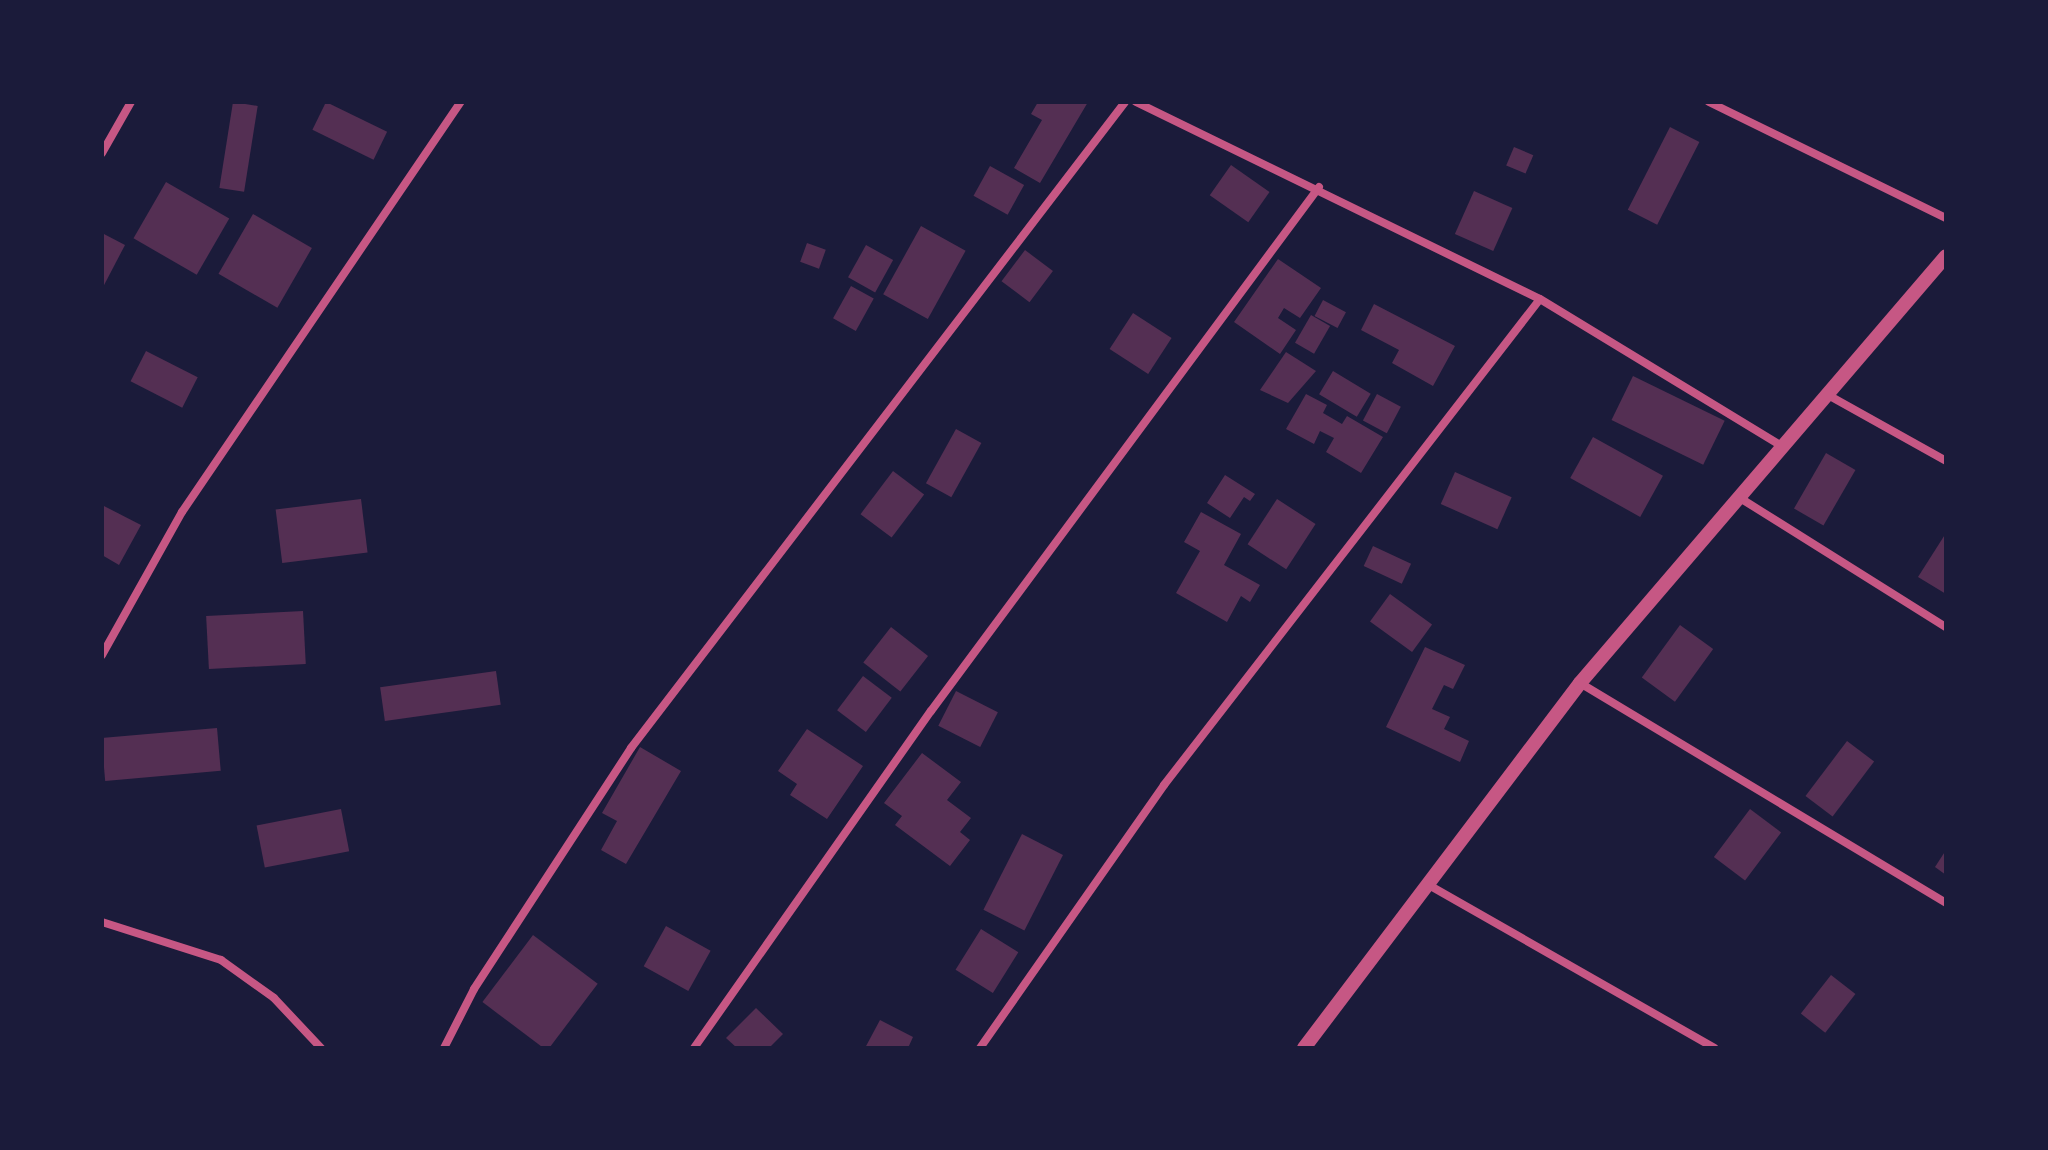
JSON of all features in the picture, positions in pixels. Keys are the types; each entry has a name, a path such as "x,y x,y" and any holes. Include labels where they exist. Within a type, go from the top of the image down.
{"street":[{"path":"102,153 131,102"},
{"path":"102,655 182,512 461,102"},
{"path":"444,1048 474,989 631,748 1125,102"},
{"path":"1136,102 1319,187 1540,299 1782,446"},
{"path":"1709,102 1946,218"},
{"path":"694,1048 931,711 1319,187"},
{"path":"1304,1048 1580,683 1946,256"},
{"path":"980,1048 1164,785 1540,299"},
{"path":"1828,395 1946,461"},
{"path":"1740,498 1946,627"},
{"path":"1580,683 1946,903"},
{"path":"1426,884 1715,1048"},
{"path":"102,922 221,960 274,998 321,1048"}],"building":[{"path":"233,102 258,106 244,192 219,188"},
{"path":"326,102 387,132 374,160 312,130"},
{"path":"1038,102 1088,102 1040,183 1014,168 1042,120 1031,114"},
{"path":"1670,127 1699,142 1657,225 1628,210"},
{"path":"1514,147 1533,155 1526,174 1506,165"},
{"path":"1231,165 1270,192 1248,222 1210,195"},
{"path":"990,166 1024,185 1008,215 974,196"},
{"path":"166,182 229,218 197,275 134,238"},
{"path":"1474,191 1512,208 1493,251 1455,234"},
{"path":"253,214 312,248 277,308 218,274"},
{"path":"921,226 966,251 928,319 883,294"},
{"path":"102,233 125,245 102,289"},
{"path":"807,243 826,250 819,269 800,262"},
{"path":"866,245 893,260 875,292 848,277"},
{"path":"1025,250 1053,271 1029,302 1002,281"},
{"path":"1278,259 1321,288 1300,318 1284,308 1278,318 1296,330 1280,354 1234,322"},
{"path":"851,286 874,299 856,331 833,318"},
{"path":"1323,300 1346,312 1338,328 1315,316"},
{"path":"1374,304 1455,346 1433,386 1392,363 1399,350 1361,330"},
{"path":"1133,313 1172,338 1148,374 1110,349"},
{"path":"1311,315 1330,326 1314,354 1295,343"},
{"path":"146,351 198,377 182,408 131,381"},
{"path":"1286,352 1316,371 1288,403 1260,390"},
{"path":"1333,371 1371,394 1357,417 1319,394"},
{"path":"1633,376 1725,421 1703,465 1612,420"},
{"path":"1306,394 1327,405 1323,413 1342,424 1347,416 1383,437 1361,473 1326,452 1334,438 1320,431 1314,444 1286,429"},
{"path":"1377,394 1401,407 1387,433 1363,420"},
{"path":"956,429 981,443 951,497 926,483"},
{"path":"1593,437 1663,476 1640,517 1570,478"},
{"path":"1826,453 1855,470 1823,525 1794,508"},
{"path":"893,471 924,494 892,538 861,514"},
{"path":"1455,472 1512,497 1497,529 1441,504"},
{"path":"1225,475 1255,494 1250,501 1244,497 1230,518 1207,503"},
{"path":"361,499 368,553 282,563 276,509"},
{"path":"1277,499 1316,524 1286,569 1248,544"},
{"path":"102,505 141,525 119,565 102,555"},
{"path":"1201,512 1241,534 1224,565 1260,585 1250,602 1241,596 1227,622 1176,593 1200,551 1184,542"},
{"path":"1946,533 1946,594 1918,577"},
{"path":"1373,546 1411,564 1402,584 1364,566"},
{"path":"1390,594 1432,625 1412,652 1370,622"},
{"path":"303,611 306,664 209,669 206,616"},
{"path":"1680,625 1713,649 1675,702 1642,678"},
{"path":"891,627 928,656 900,691 863,662"},
{"path":"1425,647 1465,665 1453,689 1444,685 1432,709 1450,717 1444,729 1469,741 1460,762 1386,727"},
{"path":"496,671 501,705 385,721 380,687"},
{"path":"863,676 892,698 866,732 837,710"},
{"path":"956,691 998,712 980,747 938,726"},
{"path":"217,728 221,771 105,781 102,738"},
{"path":"807,729 863,766 827,819 790,795 797,784 778,771"},
{"path":"1847,741 1874,761 1833,817 1805,796"},
{"path":"640,747 681,771 626,864 601,850 617,821 602,813"},
{"path":"922,753 961,782 947,800 971,818 960,832 970,840 950,866 895,825 902,816 884,803"},
{"path":"341,809 349,851 265,868 257,825"},
{"path":"1750,809 1781,832 1745,880 1714,857"},
{"path":"1022,834 1063,855 1024,931 983,910"},
{"path":"1946,850 1946,875 1935,867"},
{"path":"666,926 711,951 688,991 644,966"},
{"path":"981,929 1018,952 993,993 956,970"},
{"path":"533,935 598,984 549,1048 543,1048 482,1002"},
{"path":"1831,975 1855,994 1825,1033 1801,1014"},
{"path":"756,1008 783,1034 769,1048 737,1048 726,1038"},
{"path":"880,1020 913,1037 908,1048 865,1048"}]}
